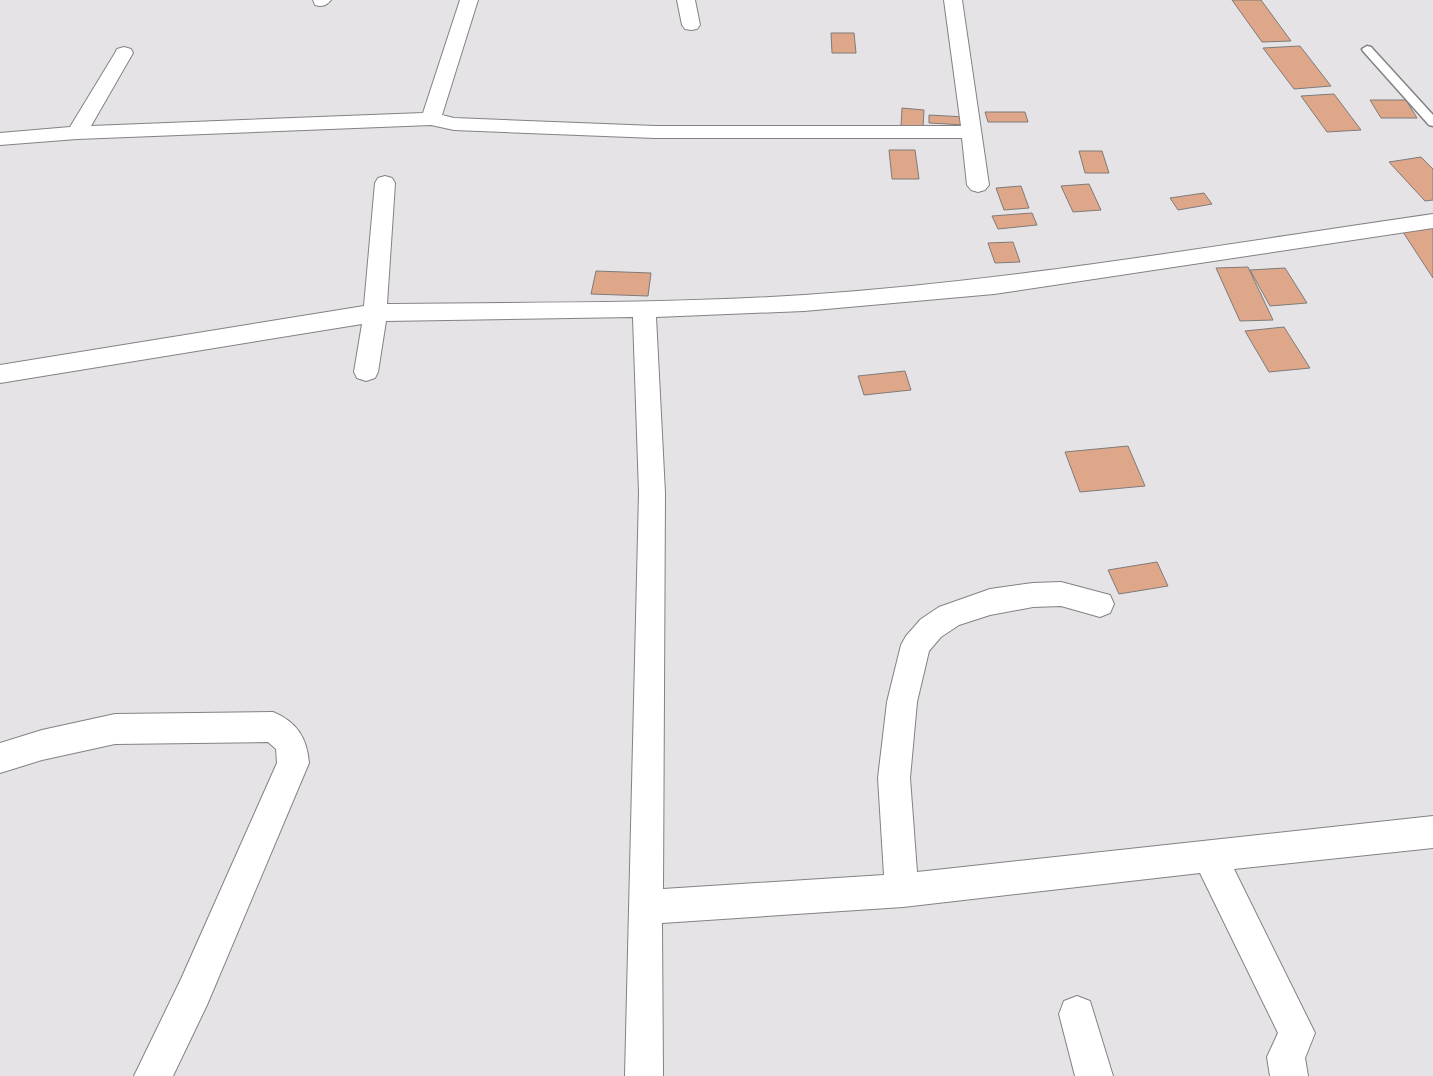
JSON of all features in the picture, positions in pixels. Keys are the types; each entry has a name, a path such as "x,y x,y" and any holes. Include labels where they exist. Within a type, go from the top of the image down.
{"street":[{"path":"431,119 470,0"},
{"path":"686,0 691,25"},
{"path":"953,0 978,185"},
{"path":"77,133 124,53"},
{"path":"0,140 77,133 431,119 454,124 652,132 823,132 876,130 970,132"},
{"path":"366,372 375,313 384,183"},
{"path":"0,374 375,313 644,309 804,303 994,286 1433,221"},
{"path":"644,309 652,493 644,1076"},
{"path":"902,890 894,778 902,702 916,645 931,628 949,616 990,602 1033,595 1061,594 1100,604"},
{"path":"0,758 42,745 115,730 273,727 284,734 292,746 294,763 194,992 153,1076"},
{"path":"645,907 902,890 1210,857 1348,839 1433,832"},
{"path":"1210,857 1297,1033 1286,1057 1289,1076"},
{"path":"1076,1014 1094,1076"}],"lane":[{"path":"1367,49 1433,122"}],"building":[{"path":"1232,0 1261,0 1291,41 1262,42"},
{"path":"831,33 854,33 856,53 832,53"},
{"path":"1300,46 1331,86 1294,89 1263,48"},
{"path":"1334,94 1361,130 1327,132 1301,96"},
{"path":"1370,100 1406,100 1417,118 1381,118"},
{"path":"902,108 924,110 923,127 901,126"},
{"path":"985,112 1025,112 1028,122 988,122"},
{"path":"929,115 965,117 965,125 929,123"},
{"path":"889,150 915,150 919,179 892,179"},
{"path":"1079,151 1102,151 1109,173 1085,173"},
{"path":"1421,157 1433,169 1433,200 1425,201 1389,162"},
{"path":"1089,184 1101,210 1073,212 1061,186"},
{"path":"1021,186 1029,208 1004,210 996,188"},
{"path":"1204,193 1212,204 1178,210 1170,198"},
{"path":"1032,213 1037,225 998,229 992,216"},
{"path":"1433,228 1433,278 1401,229"},
{"path":"1013,242 1020,262 995,263 988,243"},
{"path":"1248,267 1273,320 1240,321 1216,268"},
{"path":"1285,268 1307,303 1270,306 1250,270"},
{"path":"596,271 651,273 648,296 591,294"},
{"path":"1284,327 1310,368 1269,372 1245,331"},
{"path":"905,371 911,390 864,395 858,376"},
{"path":"1128,446 1145,486 1080,492 1065,452"},
{"path":"1157,562 1168,586 1119,594 1108,570"}]}
